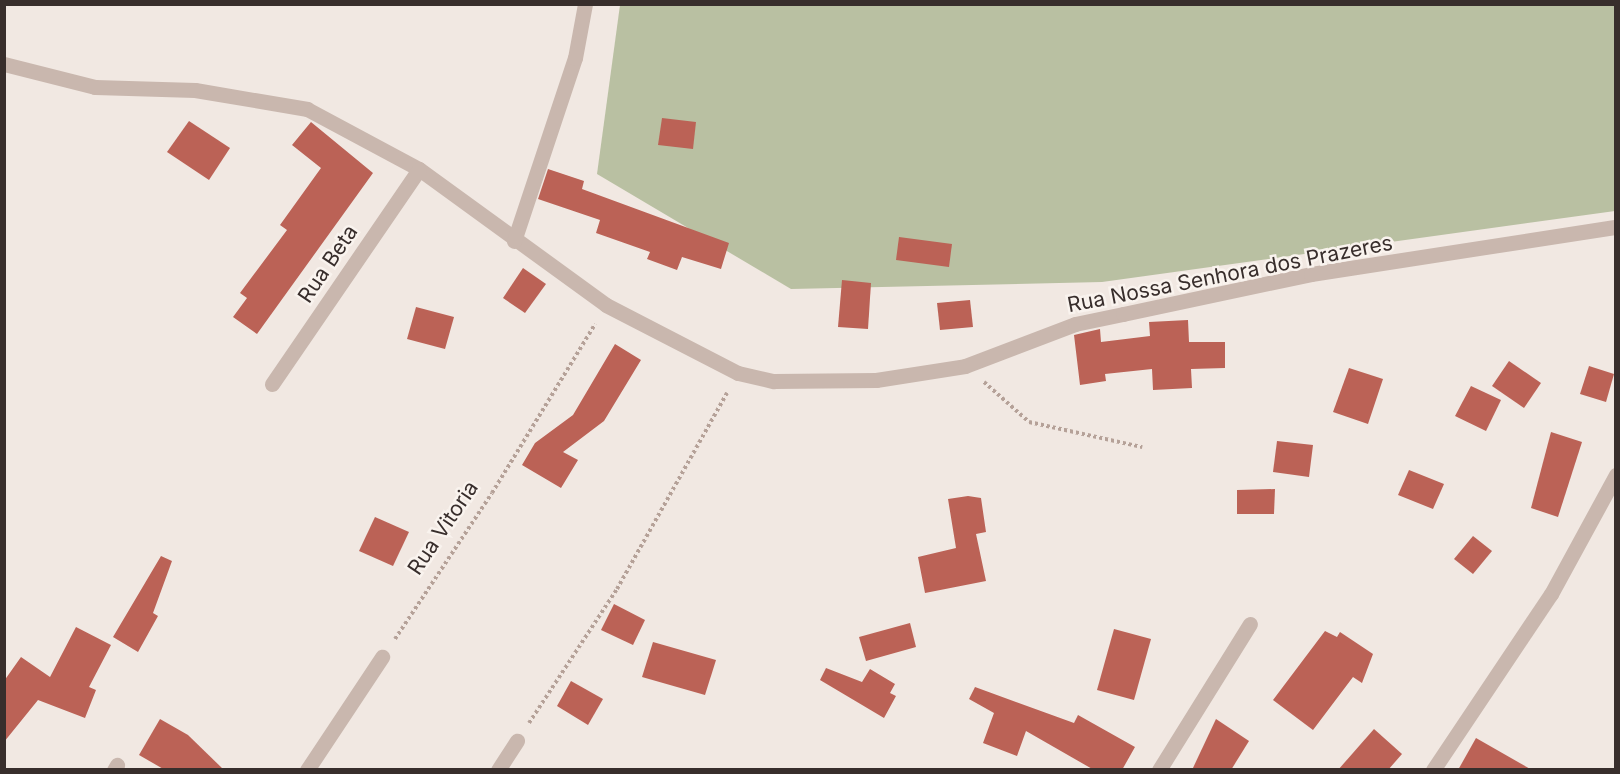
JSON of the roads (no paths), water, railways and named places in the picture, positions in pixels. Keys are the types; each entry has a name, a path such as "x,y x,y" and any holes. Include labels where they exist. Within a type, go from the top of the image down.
{"street":[{"path":"514,241 575,58 585,4"},
{"name":"Rua Nossa Senhora dos Prazeres","path":"4,64 95,87 195,90 307,109 419,169 514,241 606,305 738,373 816,384 965,366 1075,324 1311,274 1616,227"},
{"name":"Rua Beta","path":"272,384 419,169"},
{"path":"1433,770 1551,594 1616,475"},
{"path":"1159,770 1250,624"},
{"path":"307,770 382,657"},
{"path":"498,770 517,741"}]}
